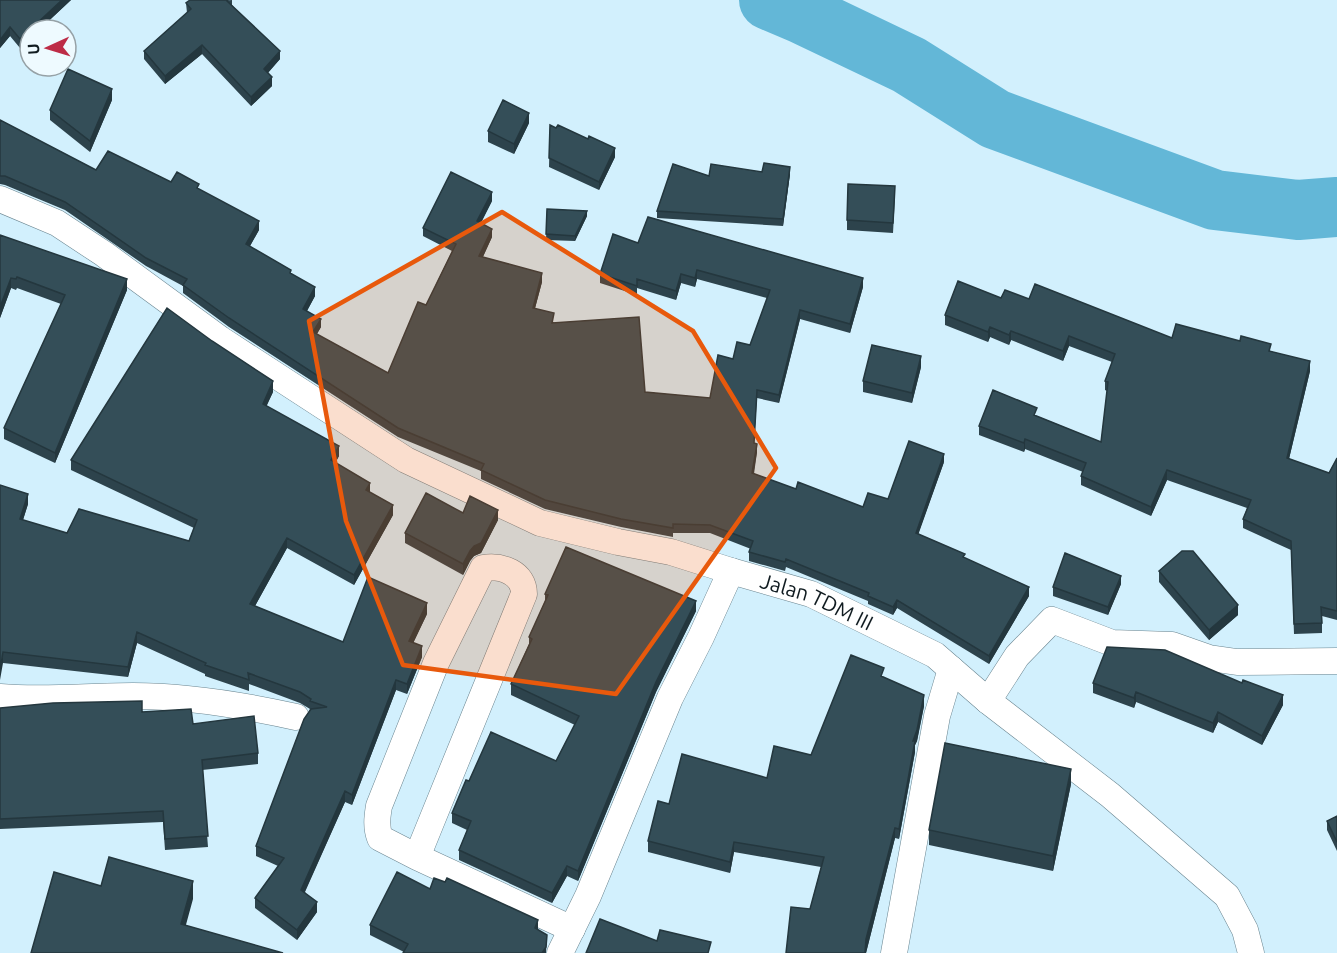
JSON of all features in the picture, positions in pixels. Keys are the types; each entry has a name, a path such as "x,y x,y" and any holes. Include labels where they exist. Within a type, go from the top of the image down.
{"street":[{"path":"0,199 57,223 104,254 220,339 406,460 540,523 671,552 731,571"},
{"path":"417,857 524,594 524,585 521,580 507,570 483,568 436,663 379,806 377,819 381,838 417,857 572,929"},
{"name":"Jalan TDM III","path":"560,953 588,896 670,698 731,571 811,594 935,655 988,701 1110,795 1227,896 1245,930 1251,953"},
{"path":"988,701 1017,656 1052,620 1112,643 1172,645 1209,658 1237,662 1337,661"},
{"path":"894,953 937,716 951,669"},
{"path":"0,698 30,700 133,696 198,699 249,706 296,717"}],"highlighted area":[{"path":"502,212 693,331 776,468 616,694 403,665 346,521 309,321"}],"building":[{"path":"0,0 62,0 43,18 18,18 18,37 10,27 0,40"},
{"path":"190,0 228,0 280,51 264,69 272,77 251,97 202,45 165,76 144,51 191,9 186,3"},
{"path":"78,74 112,89 90,141 50,110 64,78 78,78"},
{"path":"503,100 529,113 514,144 488,131"},
{"path":"0,120 96,170 108,151 171,182 177,172 199,184 197,188 259,221 246,244 315,287 303,309 321,319 313,332 388,373 418,302 426,305 456,244 423,228 451,172 492,192 477,221 492,229 479,256 542,273 533,308 554,313 552,323 639,317 645,392 710,398 718,355 733,359 737,342 750,345 770,290 697,270 695,278 681,274 676,291 637,279 637,286 600,274 613,234 638,243 648,217 863,278 850,324 800,310 779,395 757,390 754,443 757,444 752,473 796,489 798,482 863,507 868,493 888,499 909,441 944,454 916,533 965,554 963,557 1029,587 989,656 897,600 893,607 868,596 869,593 786,559 785,562 749,552 753,541 710,525 673,524 673,528 621,519 545,500 481,470 484,464 398,428 229,318 183,285 187,279 146,258 65,202 5,176 0,176"},
{"path":"550,125 556,128 558,125 615,148 599,182 549,158"},
{"path":"764,163 790,167 783,219 657,211 673,164 709,176 711,164 762,172"},
{"path":"848,184 895,186 893,223 847,220"},
{"path":"547,209 587,211 575,236 546,234"},
{"path":"0,235 127,279 55,453 4,428 65,295 17,277 16,279 11,278 0,307"},
{"path":"958,281 1001,298 1005,290 1029,299 1035,284 1172,338 1176,324 1240,341 1241,336 1271,344 1269,351 1310,361 1287,458 1329,473 1337,458 1337,611 1321,607 1322,623 1294,624 1291,541 1243,519 1251,500 1167,470 1151,507 1081,476 1086,463 1025,439 1024,443 979,426 993,390 1037,408 1034,415 1101,442 1108,382 1105,381 1115,354 1069,336 1063,351 1011,331 1009,335 990,327 988,332 945,315"},
{"path":"167,308 273,381 263,404 339,446 331,460 370,483 366,490 393,505 354,575 287,538 250,604 343,642 368,577 427,603 409,641 422,646 407,684 396,680 352,795 345,791 301,890 317,902 297,930 255,898 284,858 256,846 304,719 311,709 327,707 310,701 311,699 300,692 248,673 249,680 205,665 206,663 137,632 128,667 3,652 0,670 0,485 28,494 20,519 67,533 79,509 189,541 197,520 71,460"},
{"path":"872,345 921,356 912,393 863,381"},
{"path":"426,493 463,513 470,496 498,510 481,543 474,546 463,564 405,533"},
{"path":"566,547 696,601 656,682 578,871 567,866 552,893 459,850 471,821 452,813 491,732 556,761 579,716 511,684 532,639 529,637"},
{"path":"1182,551 1193,551 1238,605 1209,630 1159,571"},
{"path":"1065,553 1121,576 1108,607 1053,587"},
{"path":"1107,647 1165,650 1242,683 1243,680 1283,695 1262,736 1218,712 1213,723 1136,692 1134,698 1093,683"},
{"path":"851,655 884,668 881,676 924,695 913,741 915,741 899,829 895,828 866,939 865,953 786,953 791,907 810,909 824,857 734,842 730,862 648,841 658,801 669,804 682,754 767,778 774,746 811,755"},
{"path":"142,701 142,712 191,709 193,724 254,716 258,753 202,760 208,836 165,839 163,811 0,819 0,708 53,703"},
{"path":"945,743 1071,769 1053,856 929,830"},
{"path":"1337,816 1337,842 1327,821"},
{"path":"109,857 193,881 181,924 283,953 31,953 54,872 101,886"},
{"path":"397,872 430,889 434,878 445,882 447,878 538,920 535,928 547,935 546,947 542,953 403,953 408,944 370,925"},
{"path":"600,919 657,941 660,930 711,942 708,953 586,953"}],"waterway":[{"path":"769,0 909,65 995,119 1215,200 1298,210 1337,207"}]}
